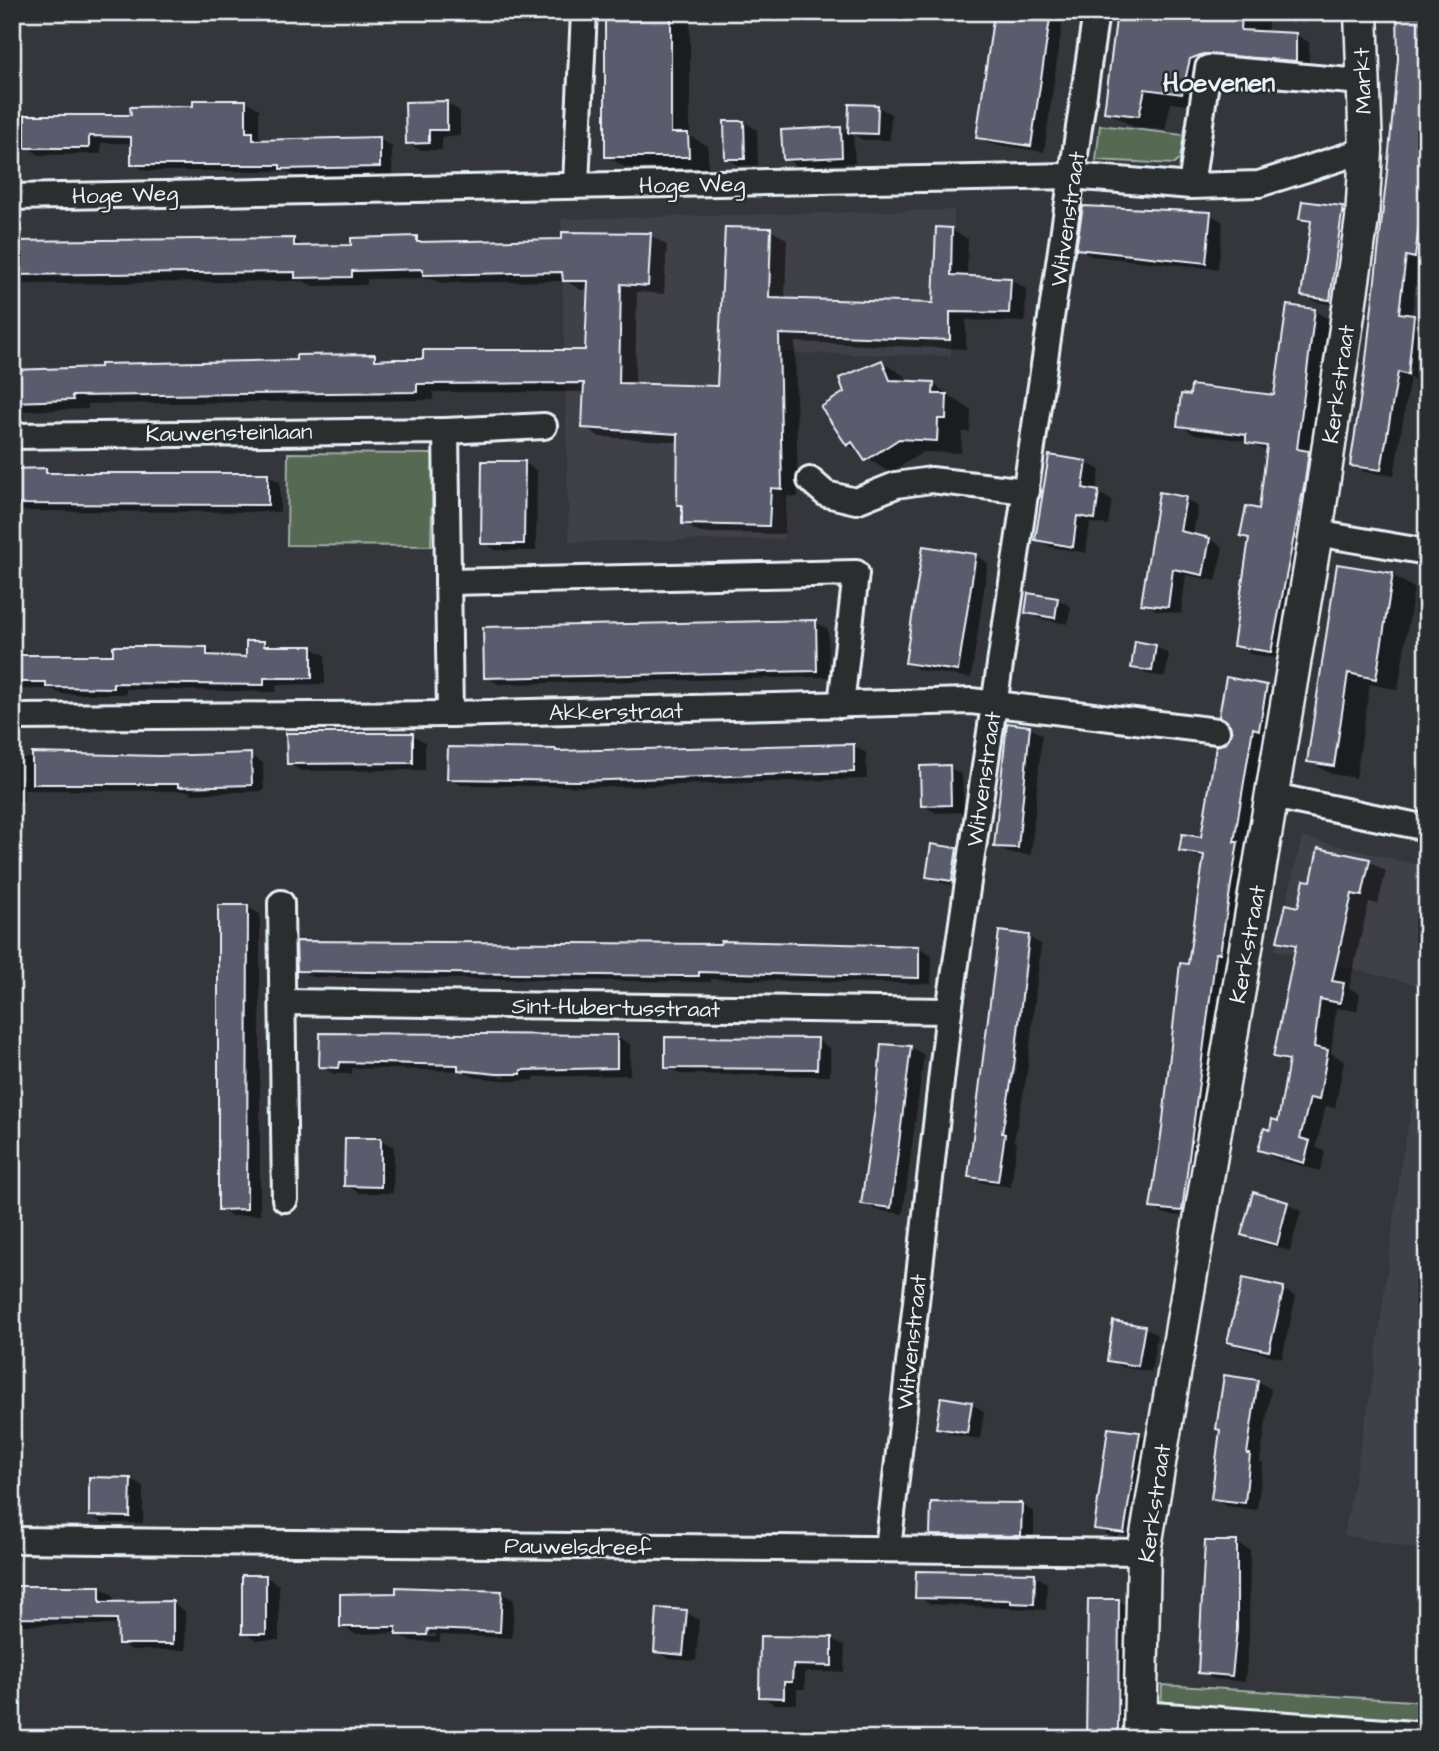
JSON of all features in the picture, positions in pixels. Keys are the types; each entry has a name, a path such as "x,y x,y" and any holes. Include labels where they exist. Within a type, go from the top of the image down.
{"main road":[{"name":"Markt","path":"1361,12 1361,82 1366,150"},
{"name":"Kerkstraat","path":"1140,1726 1144,1552 1317,533 1362,219 1366,150"}],"street":[{"path":"576,184 584,12"},
{"name":"Witvenstraat","path":"888,1549 949,1011 1096,12"},
{"path":"1191,186 1208,68 1361,82"},
{"name":"Hoge Weg","path":"12,197 1071,176 1191,186 1259,184 1366,150"},
{"name":"Kauwensteinlaan","path":"12,436 446,430 544,426"},
{"path":"446,430 450,714"},
{"path":"810,480 826,494 856,501 896,485 931,480 1027,491"},
{"path":"1317,533 1427,552"},
{"path":"448,582 856,573 841,705"},
{"name":"Akkerstraat","path":"12,717 450,714 994,703 1217,731"},
{"path":"1273,796 1427,828"},
{"path":"281,903 285,1199"},
{"name":"Sint-Hubertusstraat","path":"283,1002 949,1011"},
{"name":"Pauwelsdreef","path":"12,1540 1144,1552"},
{"path":"1140,1726 1427,1735"}],"shaded area":[{"path":"954,210 951,356 782,353 784,539 569,542 561,219"},
{"path":"1302,837 1427,867 1427,987 1275,950"},
{"path":"1427,1032 1427,1551 1344,1535 1372,1385 1402,1158"}],"green space":[{"path":"1100,125 1184,135 1180,159 1174,164 1096,160"},
{"path":"288,453 433,454 431,546 287,545"},
{"path":"1162,1685 1427,1702 1427,1739 1160,1739"}],"building":[{"path":"605,12 671,12 671,133 688,133 689,157 605,157"},
{"path":"994,12 1051,12 1031,146 976,138"},
{"path":"1117,12 1242,12 1241,30 1296,33 1296,61 1203,54 1190,59 1182,94 1145,89 1139,116 1104,112"},
{"path":"1397,12 1427,12 1427,155 1415,258 1406,256 1399,313 1414,315 1408,375 1398,372 1381,470 1350,466 1365,368 1386,182 1398,59"},
{"path":"193,100 246,100 246,132 253,132 253,140 380,137 380,167 280,169 280,165 131,165 131,137 89,136 89,148 25,148 25,115 131,115 130,107 193,106"},
{"path":"447,101 447,130 429,130 429,143 406,144 405,102"},
{"path":"849,104 878,105 877,134 848,133"},
{"path":"724,121 744,121 745,159 725,159"},
{"path":"841,127 842,157 783,160 781,130"},
{"path":"1302,201 1343,206 1330,300 1301,296 1311,221 1299,219"},
{"path":"1083,206 1211,212 1206,263 1076,249"},
{"path":"725,227 771,228 769,298 933,303 936,227 952,228 951,275 1011,278 1009,313 950,312 950,340 779,334 782,489 771,488 769,526 682,524 682,505 677,505 678,434 582,428 584,383 417,384 417,392 72,396 73,400 12,402 12,370 100,367 100,364 296,360 296,355 375,354 375,360 423,359 423,350 585,350 588,281 563,281 562,272 423,275 423,269 352,271 352,277 295,278 295,272 12,275 12,241 294,238 294,246 351,245 351,238 417,236 417,242 562,239 562,232 651,233 648,286 621,284 619,383 717,386"},
{"path":"1287,305 1315,309 1297,449 1309,451 1271,652 1233,646 1249,538 1240,536 1246,506 1259,509 1267,446 1246,443 1246,435 1177,426 1181,394 1190,395 1191,385 1274,395"},
{"path":"882,360 890,380 934,382 933,394 947,394 946,419 938,419 937,441 899,439 865,461 852,442 847,446 821,407 844,392 839,378"},
{"path":"1049,455 1087,461 1083,488 1099,491 1095,519 1077,516 1073,547 1035,540"},
{"path":"482,461 525,461 524,544 481,544"},
{"path":"46,468 46,473 268,473 268,505 12,504 12,469"},
{"path":"1159,492 1186,497 1180,531 1210,538 1203,575 1173,569 1168,607 1141,604"},
{"path":"923,546 976,554 958,671 905,663"},
{"path":"1337,564 1393,573 1376,679 1348,673 1334,766 1307,762"},
{"path":"1028,593 1058,598 1055,618 1025,613"},
{"path":"816,620 817,671 484,678 483,627"},
{"path":"246,641 264,641 264,646 312,646 312,678 264,678 264,685 113,683 113,688 46,687 46,682 12,682 12,655 113,655 113,646 161,646 207,647 207,655 246,657"},
{"path":"1135,641 1156,645 1152,671 1131,668"},
{"path":"1226,677 1267,685 1259,730 1253,728 1234,842 1238,842 1220,953 1216,953 1182,1211 1150,1208 1162,1129 1180,963 1188,964 1204,855 1179,851 1182,834 1201,837 1216,746 1223,744 1232,733 1230,725 1219,716"},
{"path":"1007,723 1030,726 1018,848 994,847"},
{"path":"286,733 413,733 413,763 287,764"},
{"path":"854,744 854,772 577,781 447,779 448,747 556,751"},
{"path":"32,753 159,756 251,753 252,785 178,787 178,784 32,784"},
{"path":"950,765 951,805 921,806 920,766"},
{"path":"931,844 957,848 952,881 926,877"},
{"path":"1318,848 1370,859 1362,896 1352,894 1332,981 1344,983 1340,1003 1320,999 1314,1047 1328,1050 1319,1100 1310,1098 1300,1138 1310,1141 1304,1163 1258,1150 1264,1128 1270,1130 1272,1119 1278,1121 1289,1060 1273,1057 1296,945 1277,941 1286,904 1298,907 1304,880 1311,881"},
{"path":"218,905 248,905 247,1209 218,1210"},
{"path":"999,931 1029,935 998,1181 968,1177"},
{"path":"296,941 720,944 721,941 919,946 919,978 699,972 699,976 679,976 297,971"},
{"path":"320,1033 617,1035 617,1068 521,1070 521,1074 497,1074 458,1070 458,1065 340,1062 339,1068 319,1067"},
{"path":"665,1037 818,1038 817,1069 665,1068"},
{"path":"881,1044 911,1046 891,1208 861,1204 876,1102"},
{"path":"345,1138 381,1138 381,1187 344,1186"},
{"path":"1253,1192 1288,1202 1277,1245 1241,1235"},
{"path":"1243,1278 1284,1287 1269,1351 1227,1342"},
{"path":"1113,1321 1145,1326 1138,1366 1107,1361"},
{"path":"1224,1375 1258,1380 1247,1454 1250,1454 1245,1503 1211,1499 1220,1430 1216,1429"},
{"path":"941,1397 972,1402 967,1433 936,1428"},
{"path":"1108,1428 1140,1432 1124,1533 1094,1529"},
{"path":"89,1477 131,1478 130,1517 89,1516"},
{"path":"931,1502 1022,1503 1021,1536 930,1535"},
{"path":"1205,1541 1237,1541 1237,1629 1232,1676 1198,1673"},
{"path":"916,1571 1035,1573 1034,1604 1011,1603 1011,1600 915,1598"},
{"path":"242,1575 266,1575 266,1634 242,1634"},
{"path":"12,1586 100,1586 100,1602 173,1601 173,1644 118,1644 117,1619 12,1618"},
{"path":"396,1587 502,1591 500,1632 428,1629 427,1635 396,1635 396,1627 340,1627 340,1594 396,1593"},
{"path":"1088,1599 1119,1599 1118,1739 1086,1739"},
{"path":"657,1608 687,1610 683,1655 654,1652"},
{"path":"760,1636 832,1637 832,1666 793,1665 792,1682 784,1682 784,1698 759,1697"}],"district":[{"name":"Hoevenen","path":"1219,82"}]}
